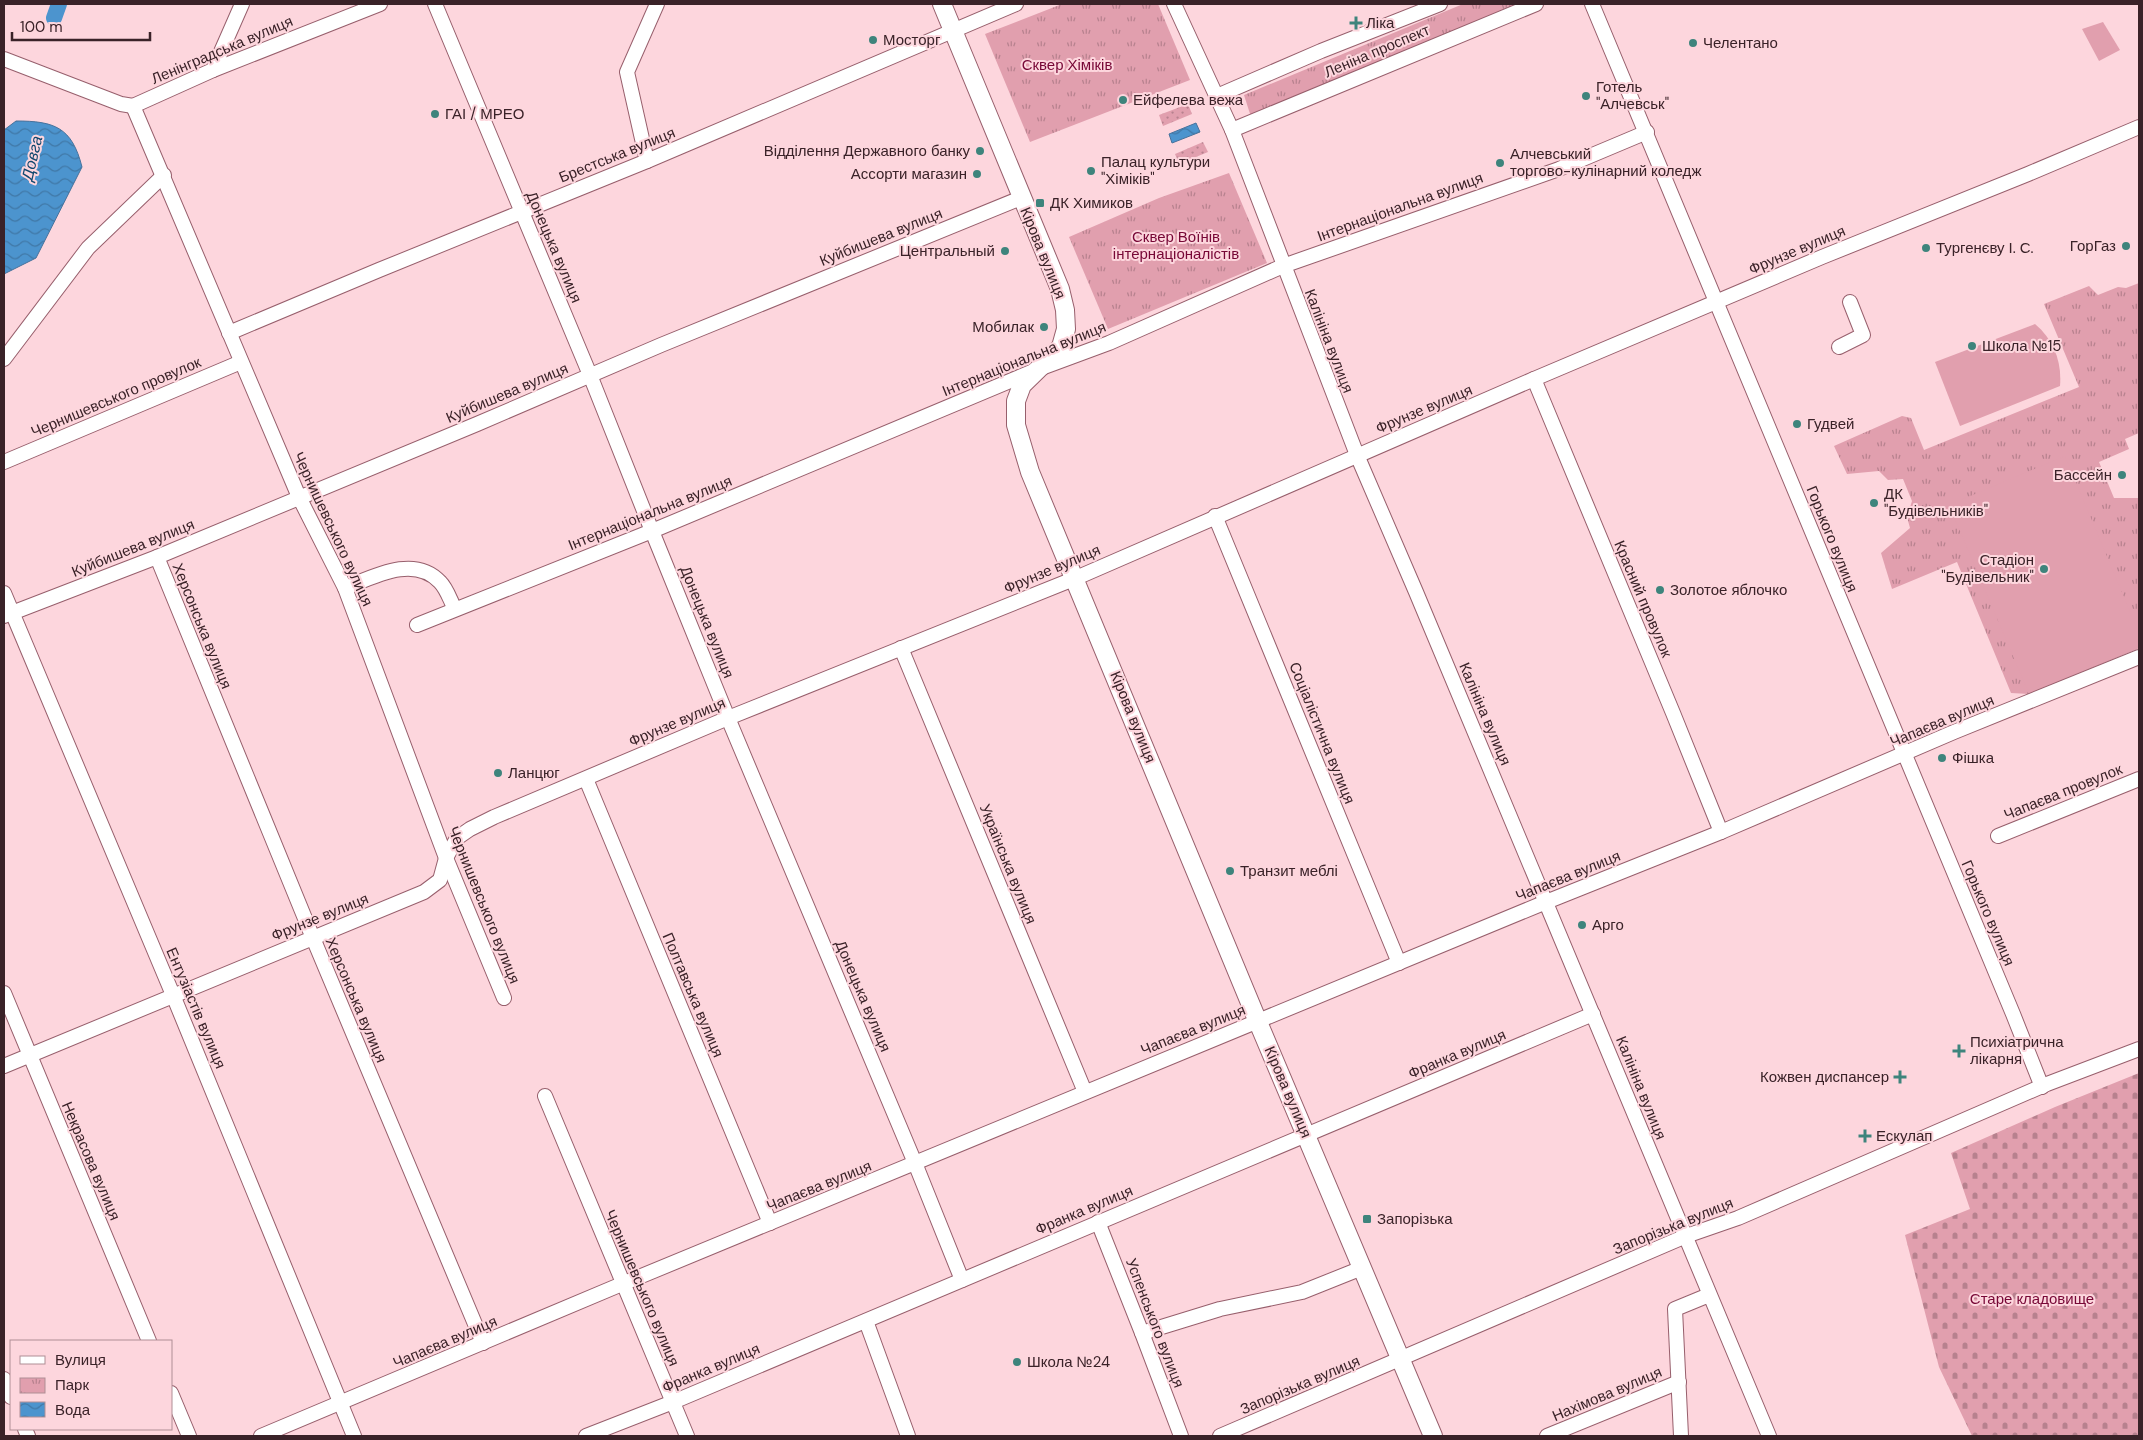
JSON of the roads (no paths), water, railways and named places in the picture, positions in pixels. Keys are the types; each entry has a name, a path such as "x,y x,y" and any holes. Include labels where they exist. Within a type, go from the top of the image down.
{"main road":[{"name":"Кірова вулиця","path":"942,4 1060,289 1065,310 1066,329 1061,347 1022,385 1016,400 1016,425 1030,472 1076,578 1258,1022 1434,1436"}],"street":[{"path":"213,70 242,4"},
{"name":"Ленінградська вулиця","path":"133,106 213,70 380,4"},
{"name":"Донецька вулиця","path":"435,4 590,375 728,718 915,1163 962,1280"},
{"path":"647,161 627,72 657,4"},
{"name":"Брестська вулиця","path":"229,334 647,161 1016,4"},
{"name":"Калініна вулиця","path":"1174,4 1232,130 1357,455 1769,1436"},
{"name":"Леніна проспект","path":"1217,96 1321,51 1440,4"},
{"name":"Леніна проспект","path":"1232,130 1536,4"},
{"name":"Горького вулиця","path":"1592,4 1647,132 1904,755 2014,1014 2042,1087"},
{"path":"4,59 121,104 133,106"},
{"name":"Чернишевського вулиця","path":"133,106 164,175 229,334 299,497 345,588 446,858 504,998"},
{"name":"Фрунзе вулиця","path":"4,1066 424,892 440,880 446,858 458,838 470,829 728,718 1076,578 1534,379 2139,127"},
{"name":"Інтернаціональна вулиця","path":"416,625 652,531 1036,370 1109,343 1283,266 1559,169 1647,132"},
{"path":"4,359 88,248 164,175"},
{"name":"Куйбишева вулиця","path":"7,614 157,557 590,375 1021,198"},
{"path":"1839,347 1863,335 1850,302"},
{"name":"Чернишевського провулок","path":"4,462 241,362"},
{"name":"Красний провулок","path":"1534,379 1721,832"},
{"name":"Соціалістична вулиця","path":"1215,516 1399,963"},
{"name":"Херсонська вулиця","path":"157,557 312,938 483,1344"},
{"path":"345,588 385,572 417,569 430,574 440,582 455,609"},
{"name":"Ентузіастів вулиця","path":"4,593 7,614 173,995 354,1436"},
{"name":"Українська вулиця","path":"901,648 1085,1092"},
{"name":"Чапаєва вулиця","path":"260,1436 1085,1092 1721,832 1963,729 2139,657"},
{"name":"Полтавська вулиця","path":"586,779 770,1223"},
{"name":"Чапаєва провулок","path":"1998,836 2139,779"},
{"name":"Некрасова вулиця","path":"4,993 149,1340"},
{"name":"Франка вулиця","path":"586,1436 610,1432 673,1402 1593,1014"},
{"name":"Запорізька вулиця","path":"1220,1436 1402,1360 1686,1236 1738,1218 2042,1087 2139,1049"},
{"name":"Чернишевського вулиця","path":"545,1096 687,1436"},
{"name":"Успенського вулиця","path":"1098,1222 1181,1436"},
{"path":"1142,1333 1220,1309 1302,1292 1362,1268"},
{"path":"1681,1436 1675,1309 1709,1294"},
{"path":"866,1321 907,1434 893,1436"},
{"path":"4,1379 10,1394"},
{"name":"Нахімова вулиця","path":"1547,1436 1679,1382"},
{"path":"172,1395 189,1436"}],"water":[{"path":"16,121 41,123 60,129 73,143 82,167 36,258 4,274 4,130"},
{"path":"1196,123 1200,132 1172,143 1169,134"}],"waterway":[{"name":"Довга","path":"54,18 59,4"}],"place":[{"name":"Ліка","path":"1356,23"},
{"name":"Мосторг","path":"873,40"},
{"name":"Челентано","path":"1693,43"},
{"name":"Готель \"Алчевськ\"","path":"1586,96"},
{"name":"Ейфелева вежа","path":"1123,100"},
{"name":"ГАІ / МРЕО","path":"435,114"},
{"name":"Відділення Державного банку","path":"980,151"},
{"name":"Алчевський торгово-кулінарний коледж","path":"1500,163"},
{"name":"Палац культури \"Хіміків\"","path":"1091,171"},
{"name":"Ассорти магазин","path":"977,174"},
{"name":"ДК Химиков","path":"1040,203"},
{"name":"ГорГаз","path":"2126,246"},
{"name":"Тургенєву І. С.","path":"1926,248"},
{"name":"Центральный","path":"1005,251"},
{"name":"Мобилак","path":"1044,327"},
{"name":"Школа №15","path":"1972,346"},
{"name":"Гудвей","path":"1797,424"},
{"name":"Бассейн","path":"2122,475"},
{"name":"ДК \"Будівельників\"","path":"1874,503"},
{"name":"Стадіон \"Будівельник\"","path":"2044,569"},
{"name":"Золотое яблочко","path":"1660,590"},
{"name":"Фішка","path":"1942,758"},
{"name":"Ланцюг","path":"498,773"},
{"name":"Транзит меблі","path":"1230,871"},
{"name":"Арго","path":"1582,925"},
{"name":"Психіатрична лікарня","path":"1959,1051"},
{"name":"Кожвен диспансер","path":"1900,1077"},
{"name":"Ескулап","path":"1865,1136"},
{"name":"Запорізька","path":"1367,1219"},
{"name":"Школа №24","path":"1017,1362"}],"park label":[{"name":"Сквер Хіміків","path":"1067,65"},
{"name":"Сквер Воїнів інтернаціоналістів","path":"1176,246"},
{"name":"Старе кладовище","path":"2032,1299"}]}
